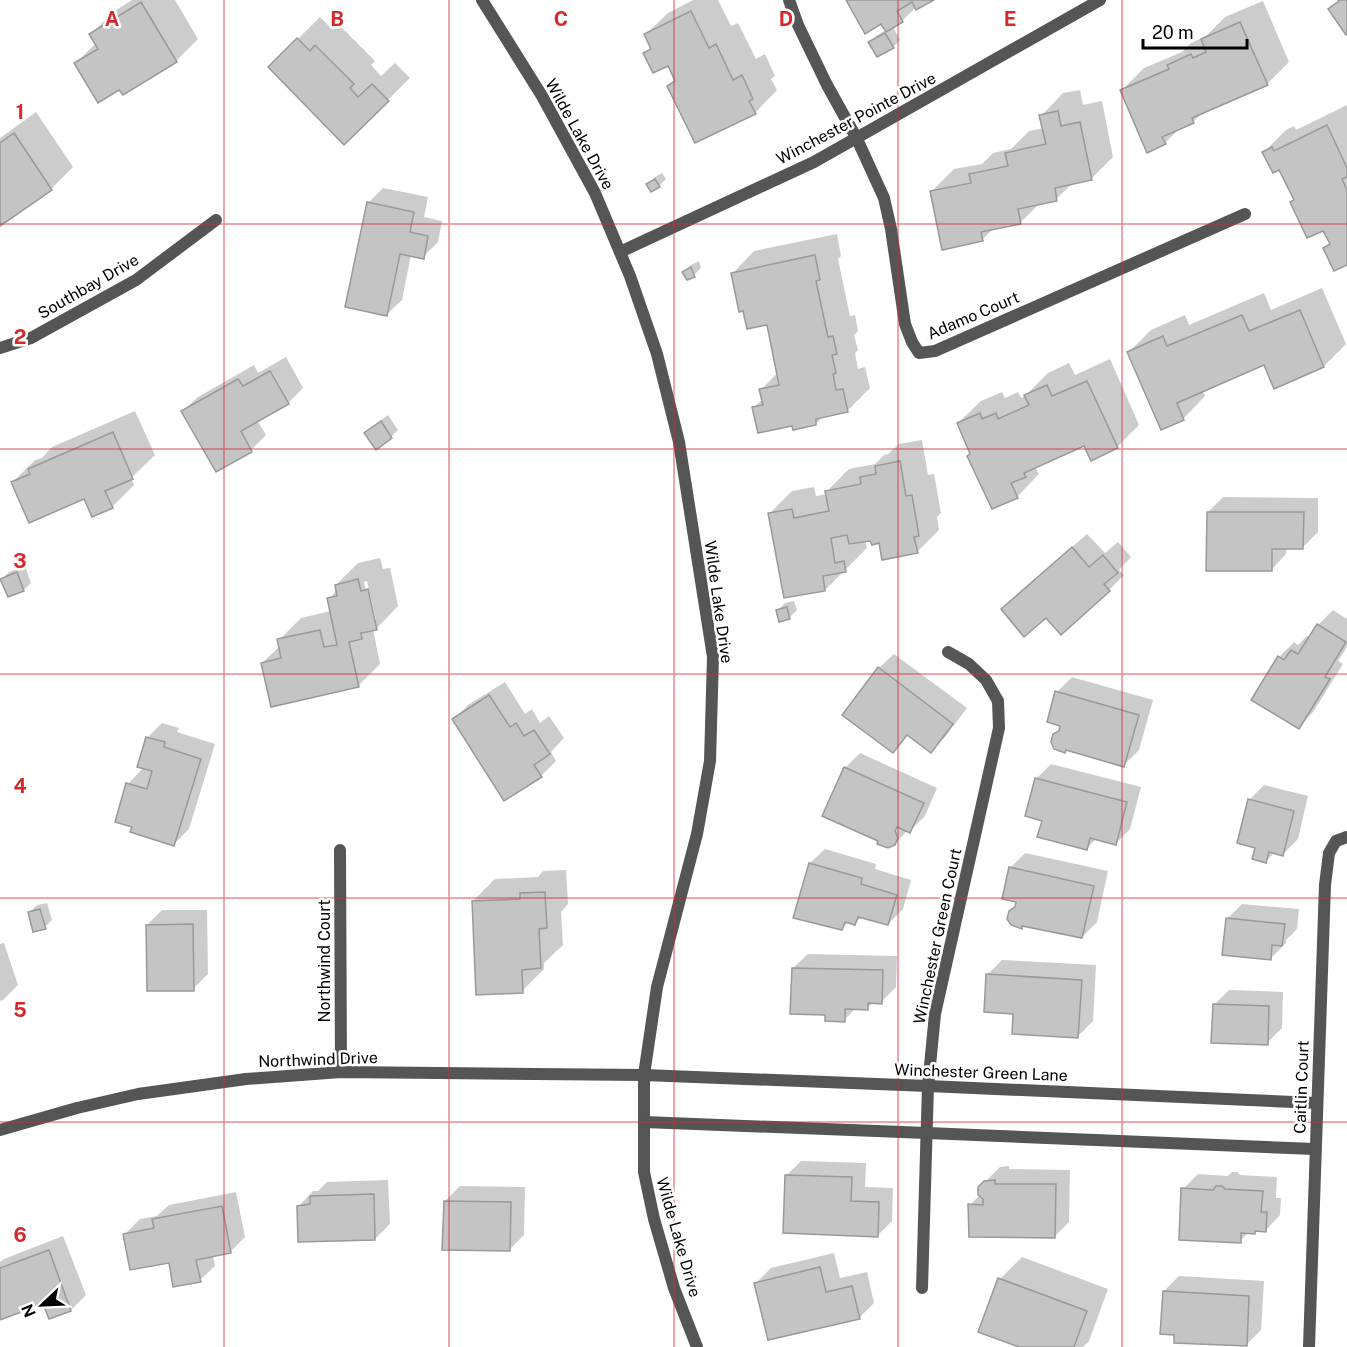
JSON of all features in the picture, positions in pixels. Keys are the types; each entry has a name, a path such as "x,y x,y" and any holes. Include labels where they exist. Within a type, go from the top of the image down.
{"street":[{"name":"Wilde Lake Drive","path":"482,0 542,96 595,193 630,276 657,354 679,441 713,657 710,760 696,834 657,987 644,1075 644,1172 654,1219 674,1288 697,1347"},
{"path":"789,0 798,25 822,75 857,139"},
{"name":"Winchester Pointe Drive","path":"620,252 814,162 1100,0"},
{"name":"Adamo Court","path":"857,139 884,198 905,324 919,353 935,351 1245,214"},
{"name":"Southbay Drive","path":"0,348 31,338 136,280 216,220"},
{"name":"Winchester Green Court","path":"922,1288 928,1086 935,1014 999,728 998,701 986,680 969,664 948,652"},
{"name":"Caitlin Court","path":"1309,1347 1324,885 1329,853 1336,841 1347,837"},
{"name":"Northwind Court","path":"340,850 341,1072"},
{"name":"Northwind Drive","path":"0,1130 77,1108 138,1094 246,1079 341,1072 644,1075"},
{"name":"Winchester Green Lane","path":"644,1075 1317,1103"},
{"path":"644,1122 1315,1149"}],"building":[{"path":"846,0 934,0 916,10 912,2 897,11 903,22 886,32 881,24 865,34"},
{"path":"1338,0 1347,0 1346,35 1328,9"},
{"path":"141,2 177,62 123,95 119,90 98,103 74,63 98,49 89,34"},
{"path":"691,11 709,48 716,44 733,80 742,75 753,99 749,101 756,114 695,143 667,86 675,81 668,66 653,73 643,53 651,49 644,34"},
{"path":"1240,22 1268,85 1192,118 1194,123 1162,137 1166,144 1147,153 1120,90 1169,69 1167,65 1191,54 1193,58 1206,52 1201,39"},
{"path":"885,33 894,48 877,57 868,42"},
{"path":"297,38 310,51 315,45 354,84 350,88 358,97 372,84 389,101 344,145 268,67"},
{"path":"1058,111 1061,126 1080,122 1092,180 1055,188 1057,201 1018,209 1021,224 981,232 983,241 942,250 930,191 971,183 969,174 1008,166 1005,153 1046,144 1039,115"},
{"path":"1327,125 1347,168 1347,177 1342,179 1347,190 1347,265 1334,271 1323,248 1330,244 1323,231 1307,238 1290,202 1294,200 1279,170 1273,173 1262,152 1272,147 1274,151"},
{"path":"14,133 52,190 0,226 0,143"},
{"path":"655,179 660,187 651,192 646,184"},
{"path":"367,202 414,212 410,232 428,236 424,259 400,254 387,316 345,307"},
{"path":"815,255 820,280 816,281 828,337 833,336 837,354 832,355 836,373 833,374 836,390 843,389 848,412 816,419 816,425 793,430 792,426 758,433 752,407 763,405 759,389 779,385 767,325 747,329 743,311 739,312 731,273"},
{"path":"691,267 695,277 687,280 682,272"},
{"path":"1300,310 1324,367 1274,389 1264,365 1177,403 1184,420 1161,430 1127,352 1163,336 1167,346 1242,315 1249,331"},
{"path":"270,371 289,404 241,431 252,452 216,472 181,411 238,379 243,386"},
{"path":"1087,381 1118,448 1091,461 1084,446 1024,473 1026,477 1011,483 1018,498 992,509 967,456 970,454 957,423 980,413 982,419 996,413 998,419 1029,405 1024,395 1047,385 1052,396"},
{"path":"381,421 392,438 376,450 364,433"},
{"path":"113,432 133,479 105,491 113,508 92,517 84,499 29,523 11,482 30,474 28,469"},
{"path":"900,461 906,496 912,495 919,536 914,537 918,553 882,560 879,543 872,545 870,541 849,544 847,535 831,538 835,563 844,561 846,572 823,576 825,591 784,598 768,513 792,509 794,518 829,511 825,491 861,484 860,477 876,474 875,466"},
{"path":"1207,512 1304,512 1303,549 1272,549 1272,571 1206,571"},
{"path":"1072,547 1089,567 1103,555 1118,573 1104,584 1110,591 1061,635 1046,618 1024,637 1001,609"},
{"path":"17,572 24,591 8,597 0,579"},
{"path":"358,579 361,591 368,589 377,630 361,633 362,639 349,642 359,687 271,707 261,663 281,658 277,639 320,630 324,647 337,645 327,598 337,596 335,585"},
{"path":"787,607 790,619 779,622 776,610"},
{"path":"1317,624 1346,642 1325,677 1330,679 1299,729 1251,700 1278,656 1284,660 1291,650 1298,654"},
{"path":"878,667 953,724 931,753 907,735 893,753 842,715"},
{"path":"1055,691 1139,715 1124,767 1066,750 1065,753 1054,749 1051,742 1053,734 1059,731 1060,726 1047,722"},
{"path":"489,695 510,727 516,723 524,736 534,730 550,754 534,765 542,777 504,801 452,719"},
{"path":"146,737 165,742 164,747 201,759 174,846 130,832 132,827 115,822 126,783 147,789 152,771 137,767"},
{"path":"844,767 924,803 910,833 897,827 895,831 898,838 895,845 888,848 877,844 878,841 822,816"},
{"path":"1035,778 1127,802 1116,845 1090,838 1087,850 1037,837 1042,821 1025,816"},
{"path":"1248,799 1294,811 1283,856 1269,852 1266,863 1252,859 1255,848 1237,843"},
{"path":"809,863 862,878 861,884 897,895 888,925 858,917 855,925 845,922 842,930 793,918"},
{"path":"1009,867 1094,886 1082,938 1022,926 1022,929 1011,925 1007,919 1009,911 1015,907 1016,902 1002,899"},
{"path":"545,892 547,928 539,929 541,968 522,970 523,993 476,995 472,901 520,899 520,893"},
{"path":"40,909 46,929 33,932 28,912"},
{"path":"1226,918 1285,924 1282,946 1272,945 1271,960 1222,955"},
{"path":"193,924 194,991 147,991 146,925"},
{"path":"792,968 883,970 882,1004 868,1003 868,1010 845,1009 845,1022 825,1021 825,1015 790,1014"},
{"path":"986,974 1082,980 1078,1038 1012,1034 1013,1014 984,1012"},
{"path":"1213,1004 1269,1006 1268,1045 1211,1043"},
{"path":"785,1175 852,1177 851,1201 879,1202 878,1237 783,1233"},
{"path":"995,1180 995,1184 1056,1184 1055,1238 969,1237 968,1204 983,1205 983,1199 978,1195 978,1187 984,1181"},
{"path":"1216,1186 1222,1186 1225,1189 1263,1191 1261,1212 1267,1212 1266,1232 1241,1233 1241,1243 1179,1240 1181,1188 1213,1190"},
{"path":"374,1194 375,1240 298,1242 297,1206 310,1204 310,1196"},
{"path":"444,1201 511,1202 510,1251 442,1250"},
{"path":"222,1206 231,1253 196,1260 201,1282 173,1287 169,1263 130,1270 123,1234 154,1228 152,1219"},
{"path":"49,1250 71,1311 49,1319 43,1304 0,1320 0,1268"},
{"path":"820,1267 826,1292 852,1286 860,1319 768,1340 754,1283"},
{"path":"998,1278 1087,1311 1074,1347 1019,1347 978,1332"},
{"path":"1163,1291 1249,1296 1247,1346 1174,1343 1174,1335 1160,1334"}]}
